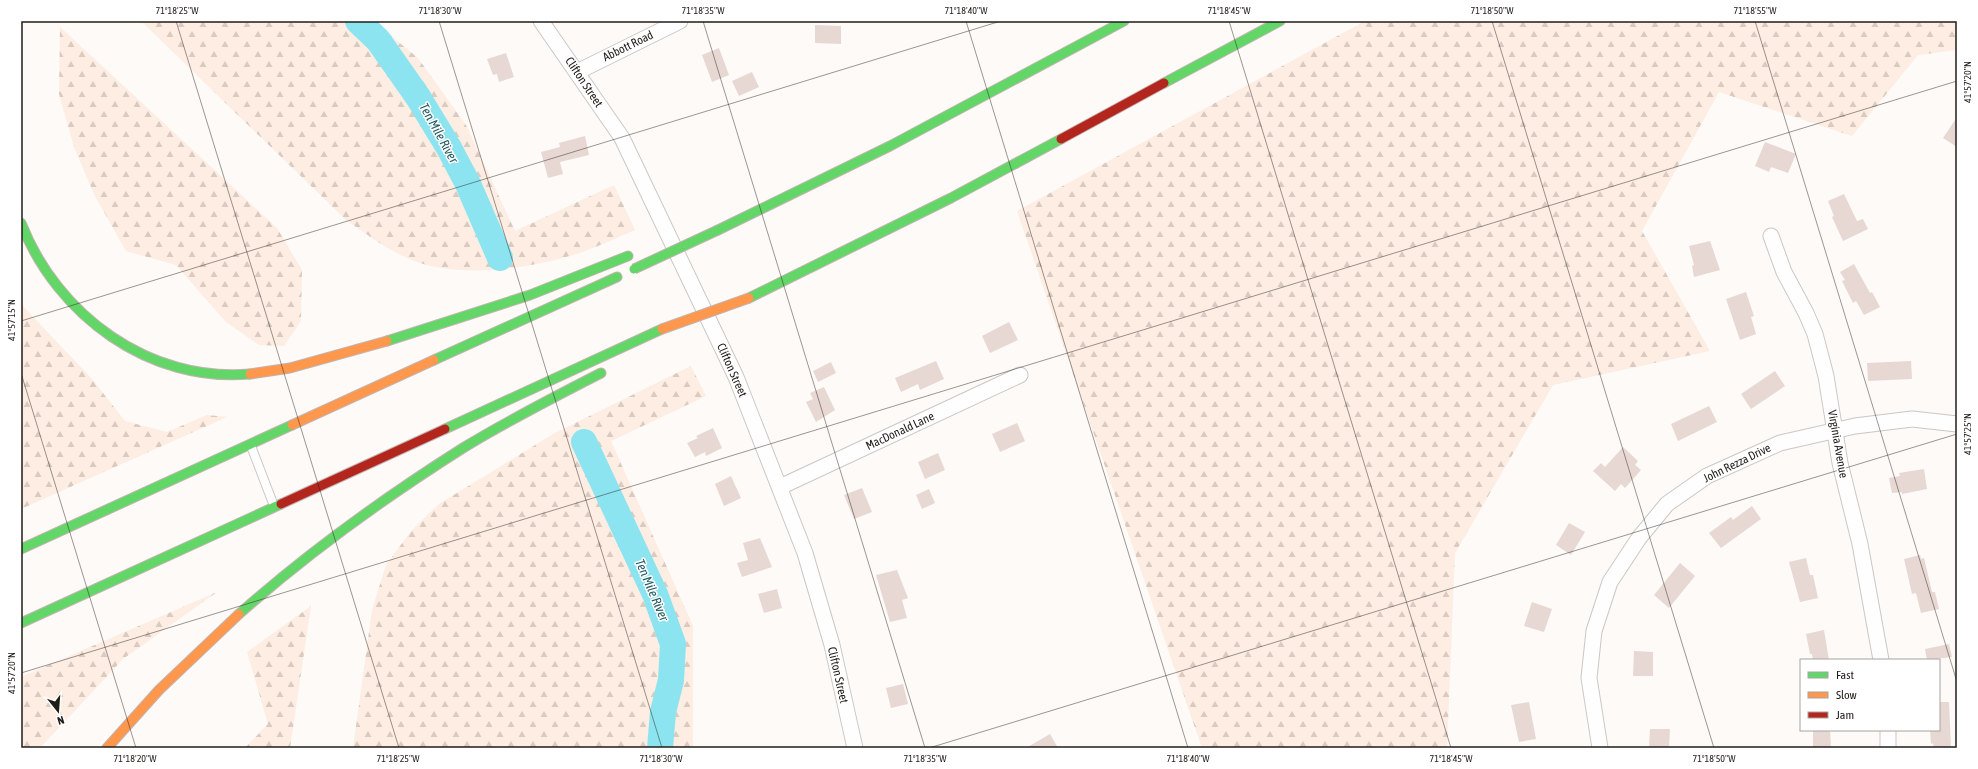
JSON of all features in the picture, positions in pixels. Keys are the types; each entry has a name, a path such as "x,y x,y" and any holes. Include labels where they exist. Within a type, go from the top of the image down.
{"highway":[{"path":"1073,37 1106,21"},
{"path":"21,548 250,445 718,230 890,146 1124,21"},
{"path":"688,330 749,298 951,198 1280,21"},
{"path":"21,223 33,254 44,272 70,302 101,330 118,342 157,361 178,368 219,375 241,375 283,370 368,346 537,294 632,254"},
{"path":"663,240 677,233"},
{"path":"21,623 274,506 662,330 749,298"},
{"path":"107,748 161,688 198,650 278,579 320,546 452,455 610,368"}],"street":[{"name":"Clifton Street","path":"542,21 626,145 736,377 805,552 832,645 855,748"},
{"name":"Abbott Road","path":"577,72 680,21"},
{"name":"Virginia Avenue","path":"1770,236 1784,272 1806,313 1815,334 1826,376 1840,463 1860,544 1881,659"},
{"name":"MacDonald Lane","path":"780,487 1020,375"},
{"name":"John Rezza Drive","path":"1600,748 1589,678 1594,630 1610,582 1639,538 1667,504 1707,476 1780,443 1854,426 1912,419 1957,424"},
{"path":"1888,731 1888,748"}],"lane":[{"path":"250,445 274,506"}],"green space":[{"path":"141,21 373,21 418,58 466,125 515,231 614,185 635,230 564,258 544,263 501,269 458,270 420,263 400,255 346,220"},
{"path":"1365,21 1957,21 1957,50 1918,55 1852,136 1719,92 1642,231 1710,351 1553,385 1455,553 1447,748 1202,748 1017,211"},
{"path":"60,27 277,228 302,270 301,321 284,346 259,345 226,322 176,265 126,251 94,194 74,147 59,94"},
{"path":"21,304 92,379 125,421 167,432 207,415 227,417 21,509"},
{"path":"691,366 706,396 611,441 693,626 693,748 353,748 372,610 386,565 411,531 439,504 553,434"},
{"path":"217,592 123,659 40,748 21,748 21,677"},
{"path":"311,606 290,748 245,748 268,724 247,652"}],"building":[{"path":"815,25 841,26 841,44 815,43"},
{"path":"719,48 729,75 712,82 702,55"},
{"path":"506,53 514,77 499,82 497,74 493,75 487,59"},
{"path":"752,72 759,87 739,96 732,81"},
{"path":"1957,117 1957,147 1943,138"},
{"path":"585,136 589,155 560,162 563,174 548,178 541,152 560,147 559,143"},
{"path":"1765,142 1796,154 1788,173 1771,167 1769,172 1755,166"},
{"path":"1844,194 1857,221 1863,219 1868,229 1843,241 1832,217 1834,216 1828,201"},
{"path":"1710,241 1720,270 1694,277 1692,266 1694,265 1689,246"},
{"path":"1854,264 1870,293 1872,292 1880,307 1864,315 1856,301 1853,303 1842,281 1845,280 1840,272"},
{"path":"1746,292 1754,316 1751,317 1756,334 1740,340 1726,299"},
{"path":"1009,322 1018,340 990,353 982,336"},
{"path":"936,361 944,379 920,390 918,384 901,392 895,378"},
{"path":"1911,361 1912,379 1868,381 1867,363"},
{"path":"831,362 836,373 818,382 813,371"},
{"path":"1775,371 1785,386 1751,409 1741,394"},
{"path":"824,387 835,410 816,422 806,402 813,399 810,393"},
{"path":"1709,406 1717,422 1678,441 1671,424"},
{"path":"1017,423 1025,441 1000,452 992,434"},
{"path":"713,428 722,448 706,456 705,452 695,457 687,443 698,438 696,436"},
{"path":"1623,447 1638,461 1635,465 1641,470 1625,488 1621,484 1615,491 1593,471 1601,463 1605,467"},
{"path":"938,453 945,470 925,479 918,462"},
{"path":"1924,469 1927,489 1902,494 1902,492 1892,493 1889,478 1900,476 1899,473"},
{"path":"731,476 741,498 724,506 715,484"},
{"path":"862,488 872,512 854,519 844,495"},
{"path":"929,489 935,503 922,509 916,495"},
{"path":"1752,506 1761,519 1721,548 1709,533 1731,517 1733,520"},
{"path":"1569,523 1585,532 1571,555 1556,545"},
{"path":"760,538 772,567 742,577 737,563 748,560 743,543"},
{"path":"1920,555 1921,559 1924,558 1932,592 1935,592 1939,609 1921,613 1916,593 1912,594 1904,559"},
{"path":"1806,558 1810,575 1813,575 1818,598 1800,602 1789,562"},
{"path":"1680,563 1695,576 1669,608 1654,595"},
{"path":"897,570 908,598 902,600 907,618 890,622 876,575"},
{"path":"777,589 782,608 764,613 758,594"},
{"path":"1532,602 1552,609 1544,632 1524,626"},
{"path":"1824,630 1829,659 1813,659 1812,654 1810,654 1806,634"},
{"path":"1949,644 1952,657 1927,659 1925,649"},
{"path":"1634,651 1653,652 1653,676 1633,676"},
{"path":"903,684 908,704 891,708 886,688"},
{"path":"1529,702 1536,739 1519,742 1511,705"},
{"path":"1940,702 1949,702 1951,748 1934,748 1933,743 1931,744 1930,731 1940,731"},
{"path":"1650,729 1670,729 1669,748 1649,748"},
{"path":"1813,731 1830,731 1831,748 1813,748"},
{"path":"1050,734 1058,748 1026,748"}],"waterway":[{"name":"Ten Mile River","path":"358,21 378,40 418,97 449,148 468,184 500,258"},
{"name":"Ten Mile River","path":"584,442 655,594 673,644 671,680 663,712 660,748"}],"traffic: fast":[{"path":"718,230 890,146 1124,21"},
{"path":"1164,83 1280,21"},
{"path":"749,298 951,198 1061,139"},
{"path":"21,223 37,256 58,287 83,314 111,336 143,354 177,367 213,374 250,374"},
{"path":"634,269 718,230"},
{"path":"387,341 530,295 628,256"},
{"path":"434,360 617,277"},
{"path":"445,429 662,329"},
{"path":"239,614 320,547 405,486 463,448 497,428 601,373"},
{"path":"21,549 292,425"},
{"path":"21,623 281,504"}],"traffic: slow":[{"path":"662,329 749,298"},
{"path":"250,374 290,368 387,341"},
{"path":"292,425 434,360"},
{"path":"107,748 159,690 239,614"}],"traffic: jam":[{"path":"1061,139 1164,83"},
{"path":"281,504 445,429"}]}
